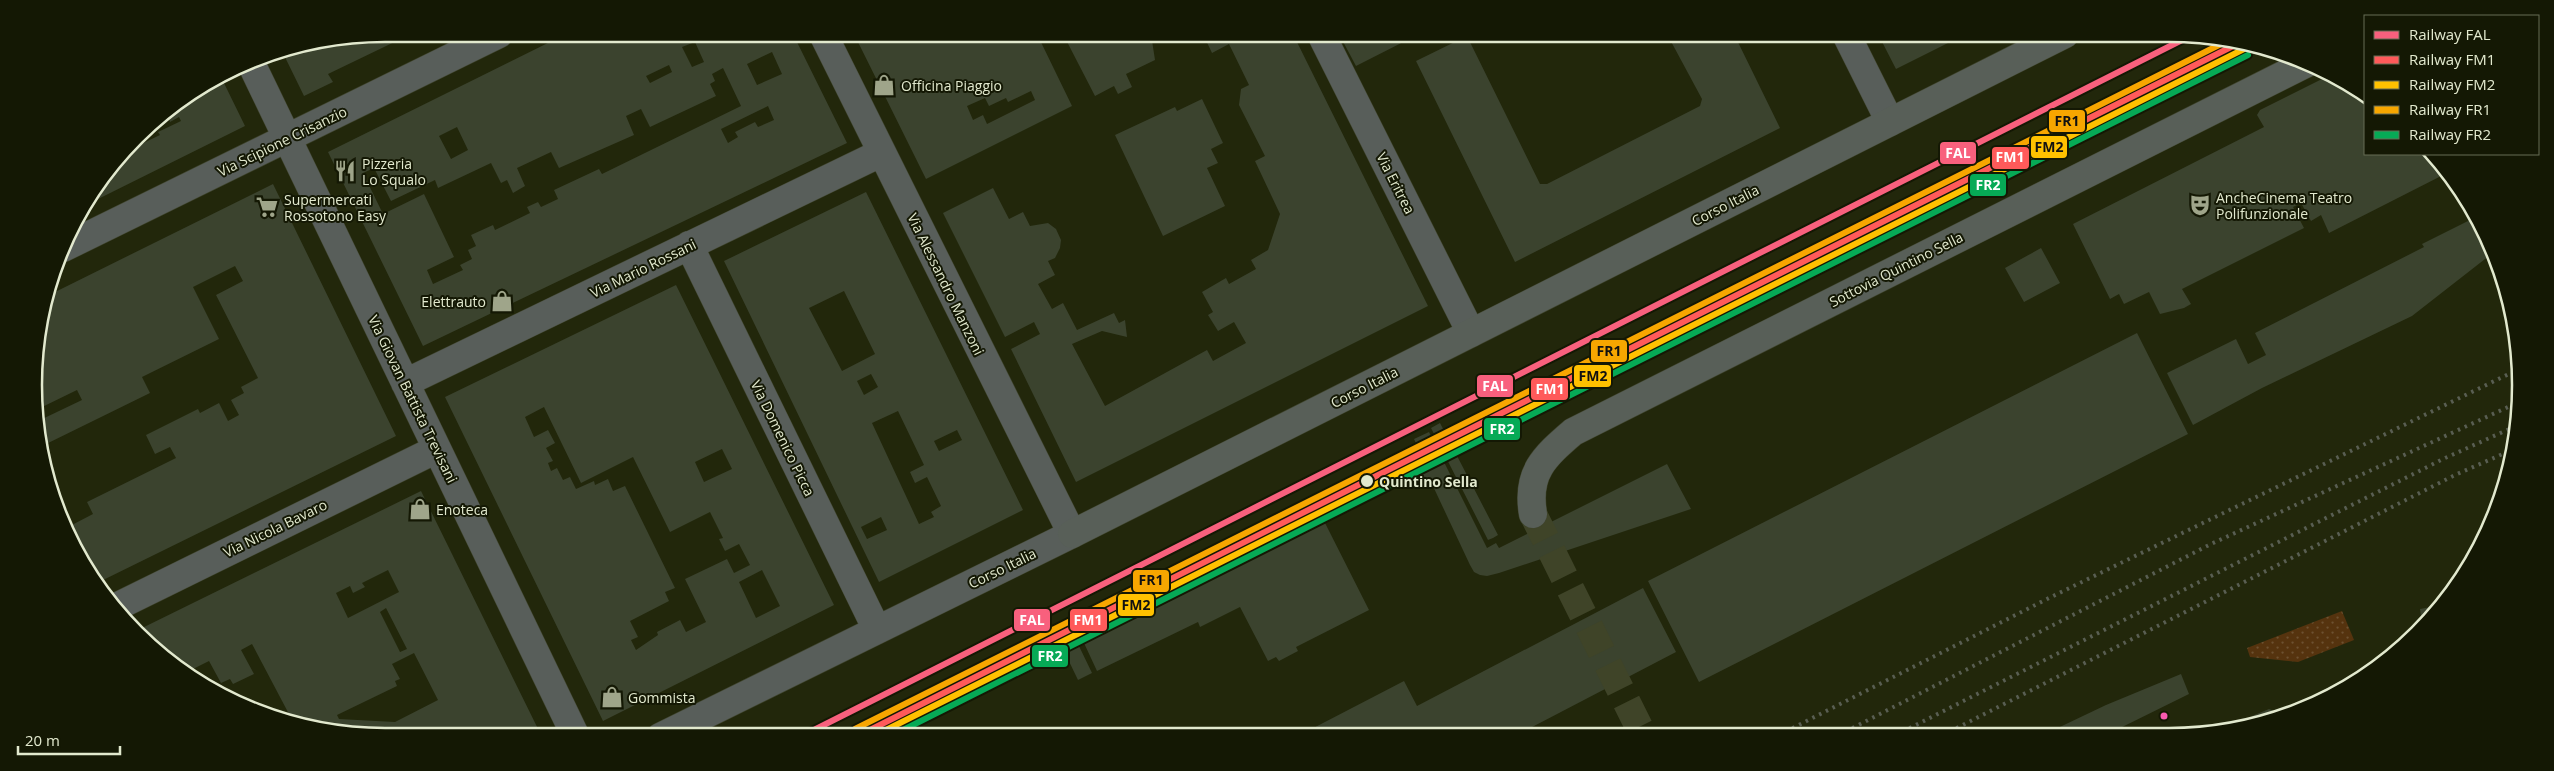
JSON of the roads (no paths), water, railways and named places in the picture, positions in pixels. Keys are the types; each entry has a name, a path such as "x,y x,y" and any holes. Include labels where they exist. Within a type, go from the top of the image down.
{"street":[{"name":"Via Scipione Crisanzio","path":"74,243 483,42"},
{"name":"Via Alessandro Manzoni","path":"827,42 1072,534"},
{"name":"Via Eritrea","path":"1325,42 1471,333"},
{"path":"1850,42 1890,122"},
{"name":"Corso Italia","path":"678,728 1072,534 2049,42"},
{"name":"Sottovia Quintino Sella","path":"1533,514 1530,497 1540,463 1574,432 2297,68"},
{"name":"Via Giovan Battista Trevisani","path":"254,69 572,728"},
{"name":"Via Mario Rossani","path":"405,383 881,152"},
{"name":"Via Domenico Picca","path":"689,245 877,630"},
{"name":"Via Nicola Bavaro","path":"122,604 437,449"}],"tunnel":[{"path":"1533,514 1640,728"}],"railway":[{"path":"1793,728 2049,598 2511,373"},
{"path":"1853,728 2211,544 2511,406"},
{"path":"1910,728 2443,459 2509,429"},
{"path":"1957,728 2455,475 2505,453"}],"rail line":[{"name":"FAL","path":"818,728 2177,42"},
{"name":"FR1","path":"857,728 2217,46"},
{"name":"FM1","path":"874,728 2229,48"},
{"name":"FM2","path":"890,728 2241,50"},
{"name":"FR2","path":"907,728 2248,55"}],"place":[{"name":"Officina Piaggio","path":"884,85"},
{"name":"Pizzeria Lo Squalo","path":"345,171"},
{"name":"AncheCinema Teatro Polifunzionale","path":"2200,205"},
{"name":"Supermercati Rossotono Easy","path":"267,207"},
{"name":"Elettrauto","path":"502,301"},
{"name":"Quintino Sella","path":"1367,481"},
{"name":"Enoteca","path":"420,509"},
{"name":"Gommista","path":"612,697"}]}
